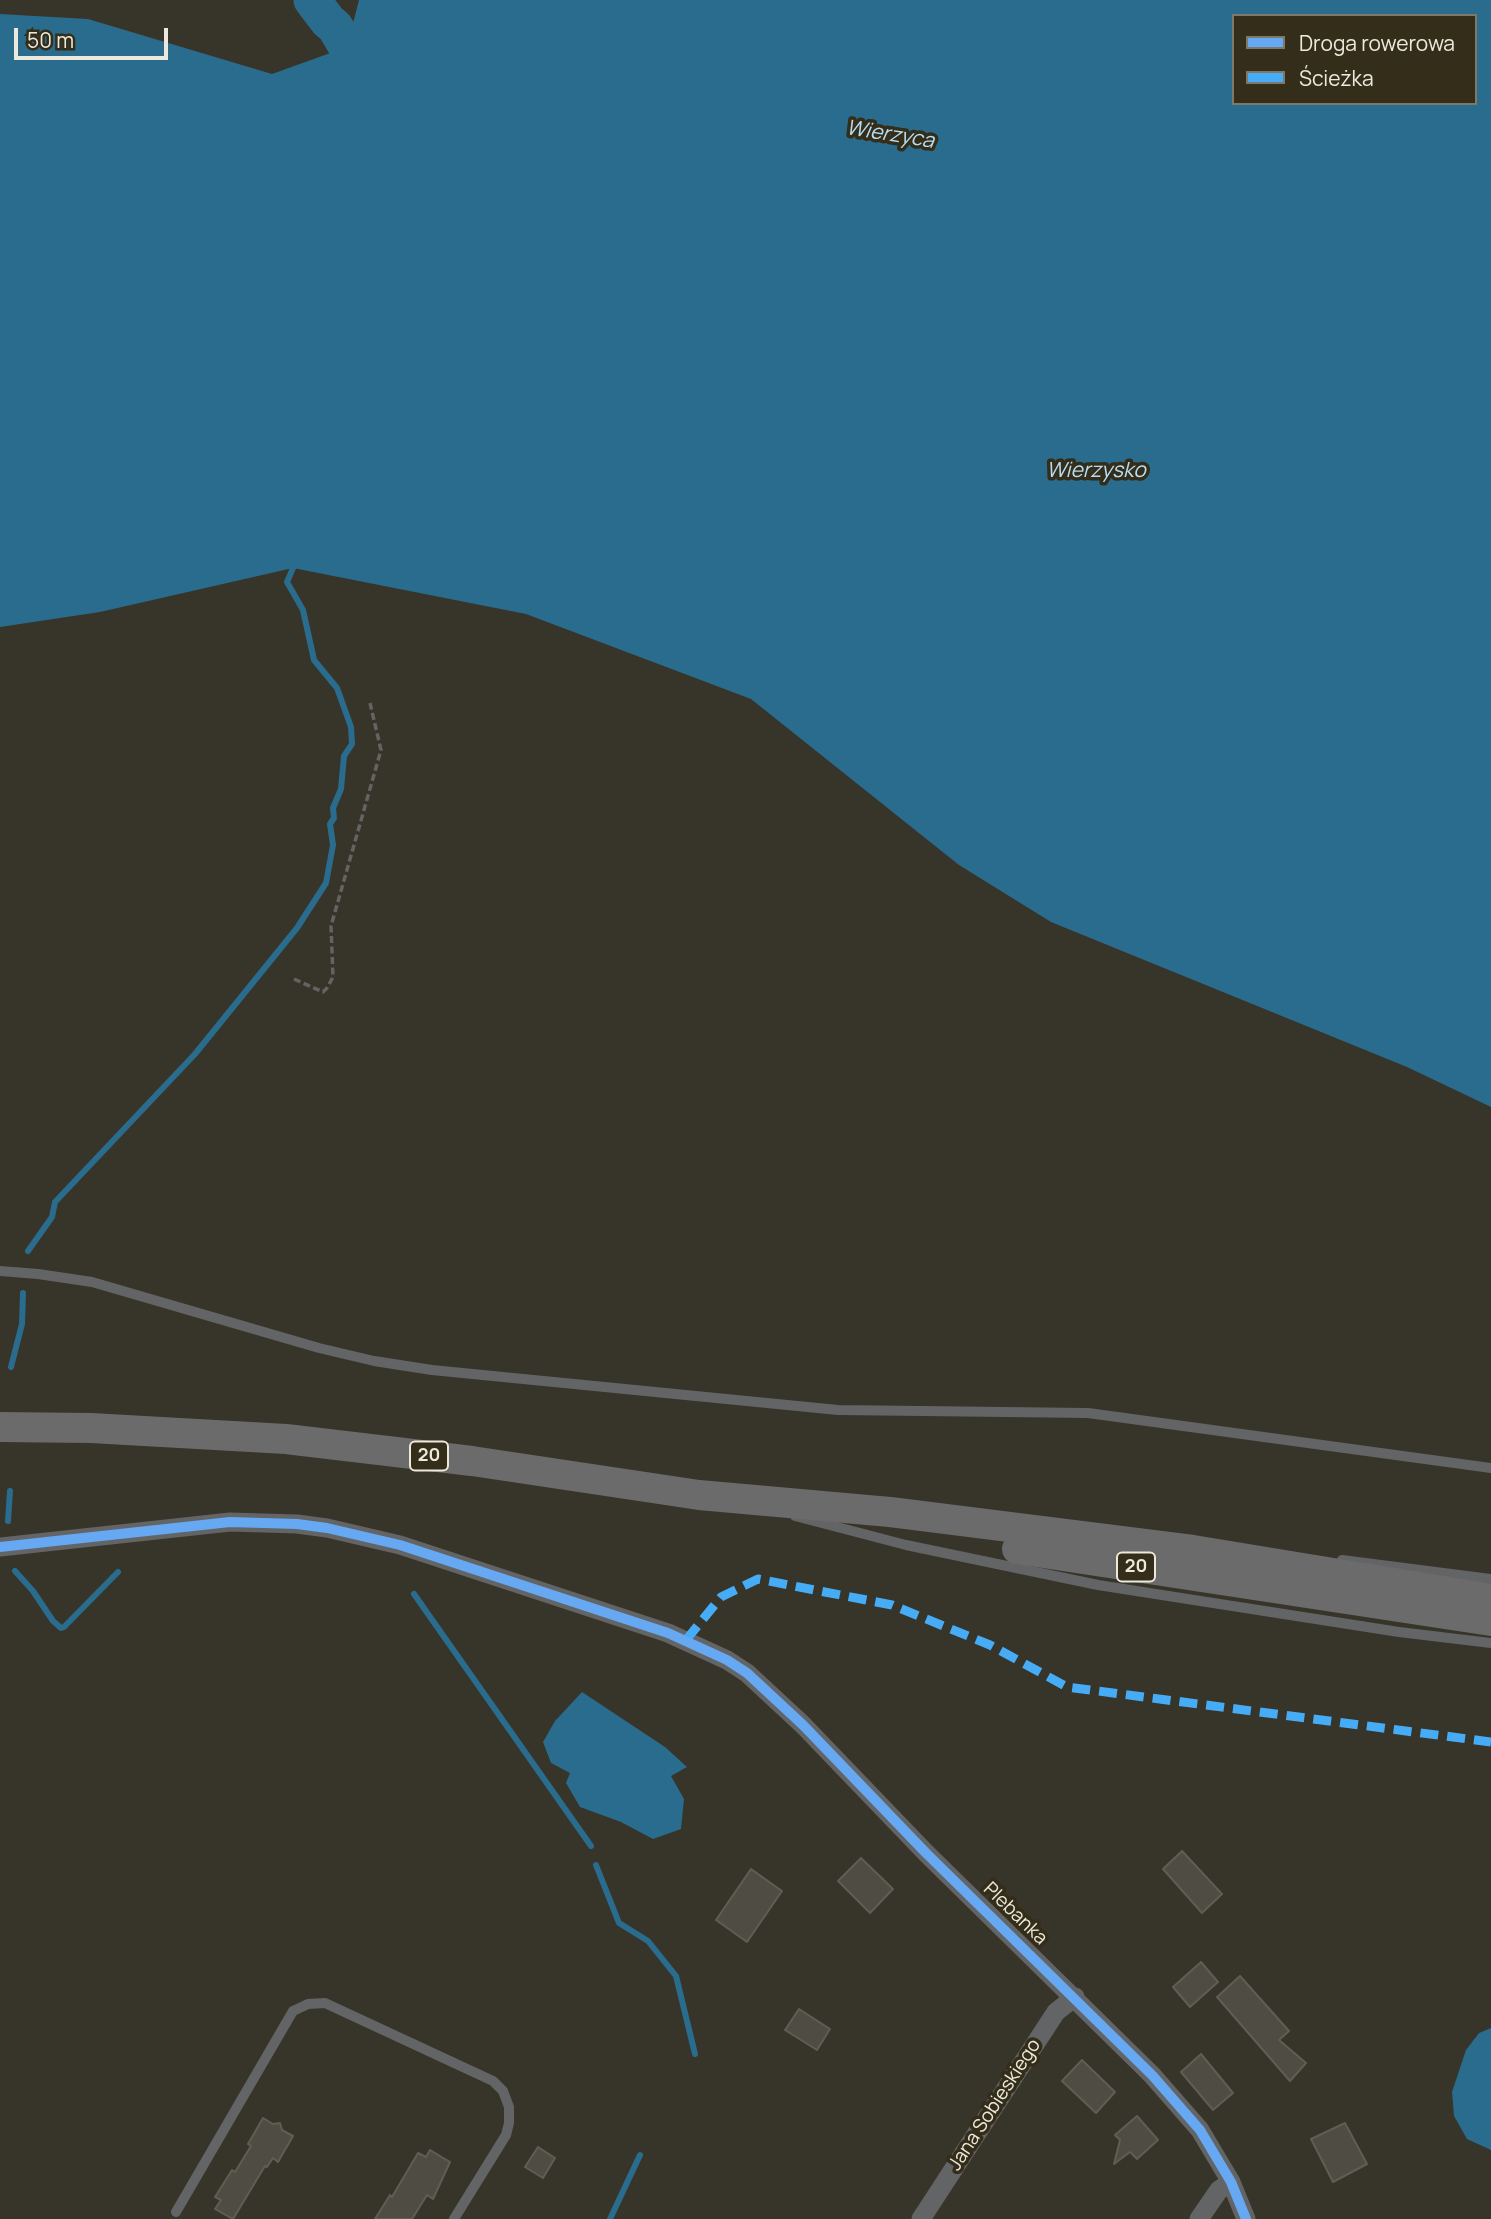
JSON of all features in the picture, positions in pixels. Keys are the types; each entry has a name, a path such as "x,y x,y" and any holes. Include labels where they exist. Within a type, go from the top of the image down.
{"main road":[{"name":"20","path":"0,1427 104,1428 286,1439 472,1461 699,1495 890,1512 1193,1550 1491,1598"},
{"name":"20","path":"699,1495 780,1513 1491,1621"}],"street":[{"name":"Plebanka","path":"0,1547 230,1522 297,1524 327,1528 400,1545 668,1633 727,1660 767,1690 803,1725 926,1853 1152,2075 1200,2130 1231,2182 1246,2219"},
{"name":"Jana Sobieskiego","path":"920,2219 1056,2012 1075,1997"},
{"path":"1199,2219 1219,2190 1231,2182"}],"lane":[{"path":"0,1271 92,1282 319,1348 374,1361 432,1370 838,1410 1088,1413 1491,1468"},
{"path":"780,1513 906,1545 1098,1585 1347,1624 1491,1643"},
{"path":"1193,1550 1297,1556"},
{"path":"1336,1559 1491,1578"},
{"path":"176,2212 293,2011 309,2004 325,2003 494,2081 503,2091 509,2107 506,2135 454,2219"}],"path":[{"path":"294,979 323,992 333,976 331,926 381,750 370,703"}],"water":[{"name":"Wierzysko","path":"359,0 1491,0 1491,1107 1407,1067 1051,922 959,865 751,699 526,614 293,568 100,612 0,627 0,14 88,19 272,74 347,47"},
{"path":"582,1692 665,1747 687,1767 671,1776 684,1799 681,1829 653,1839 621,1822 580,1807 566,1783 570,1773 551,1763 543,1742 555,1721"},
{"path":"1491,2028 1491,2150 1467,2139 1454,2116 1452,2092 1466,2050 1479,2033"}],"building":[{"path":"1182,1851 1222,1894 1202,1913 1163,1869"},
{"path":"861,1858 893,1889 870,1913 838,1881"},
{"path":"751,1869 782,1891 747,1942 716,1920"},
{"path":"1201,1962 1218,1982 1190,2007 1173,1987"},
{"path":"1240,1976 1289,2031 1279,2040 1306,2063 1290,2081 1217,1997"},
{"path":"799,2009 830,2029 817,2050 785,2030"},
{"path":"1201,2054 1233,2093 1213,2110 1181,2072"},
{"path":"1082,2060 1115,2092 1096,2113 1062,2081"},
{"path":"1137,2116 1158,2140 1137,2159 1130,2152 1114,2164 1120,2140 1115,2135"},
{"path":"263,2118 273,2124 280,2123 282,2130 293,2136 278,2162 273,2158 267,2167 265,2166 233,2219 215,2209 221,2200 215,2197 251,2146 248,2144"},
{"path":"1345,2123 1367,2164 1333,2182 1311,2139"},
{"path":"538,2147 555,2158 543,2178 525,2167"},
{"path":"430,2150 450,2162 433,2199 427,2195 412,2219 375,2219 390,2195 392,2197 418,2153 426,2157"}],"waterway":[{"name":"Wierzyca","path":"312,0 335,27 347,47 395,54"},
{"path":"28,1251 52,1217 55,1202 195,1054 297,928 326,883 333,845 330,824 341,789 344,756 352,744 351,727 337,688 314,660 303,610 287,582 293,568"},
{"path":"11,1367 22,1324 23,1293"},
{"path":"8,1521 10,1491"},
{"path":"15,1571 61,1628 118,1572"},
{"path":"414,1594 591,1846"},
{"path":"596,1865 619,1923 648,1941 676,1976 695,2054"},
{"path":"610,2219 640,2155"}],"marked path":[{"path":"686,1640 721,1597 758,1579 892,1605 990,1645 1067,1687 1491,1742"}],"cycle path":[{"path":"0,1547 230,1522 297,1524 327,1528 400,1545 668,1633 727,1660 747,1673 803,1725 926,1853 1152,2075 1200,2130 1231,2182 1246,2219"}]}
